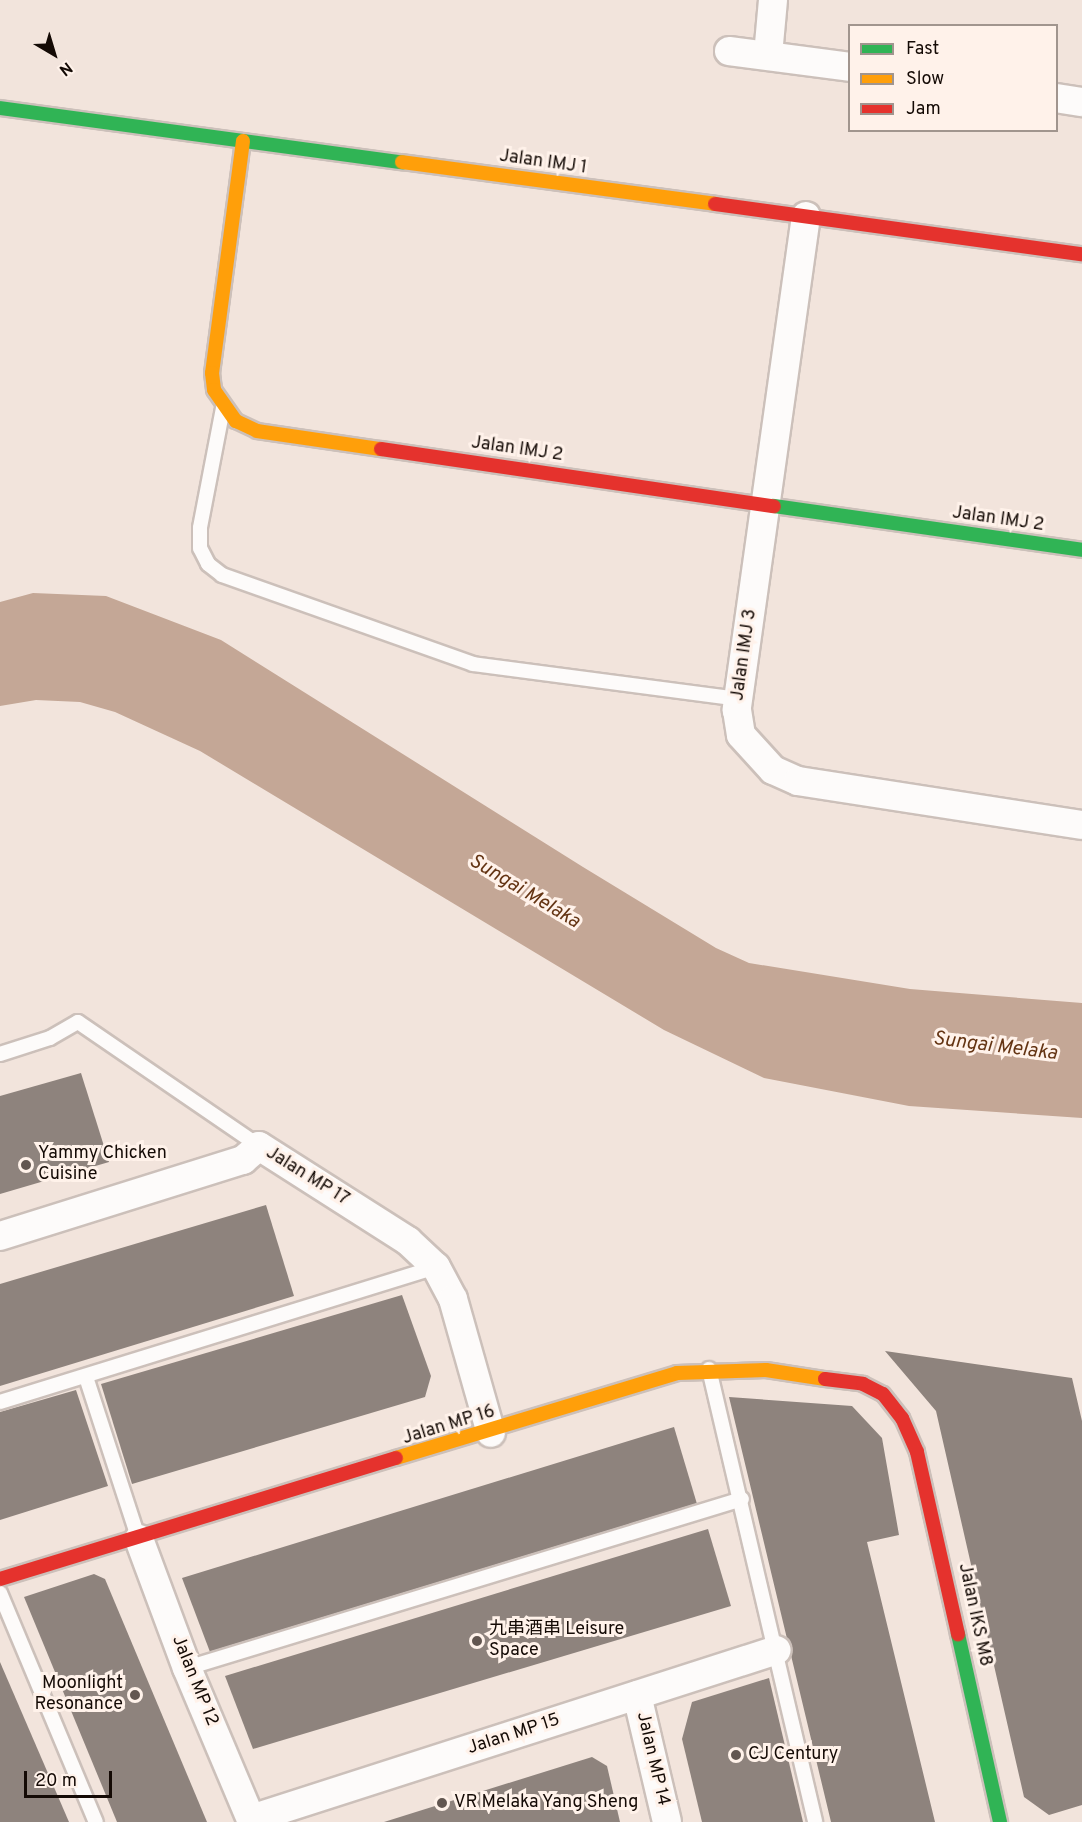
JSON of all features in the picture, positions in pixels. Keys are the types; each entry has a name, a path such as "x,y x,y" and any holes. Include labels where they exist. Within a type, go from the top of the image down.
{"street":[{"path":"768,55 773,0"},
{"path":"729,51 848,67"},
{"path":"1058,98 1082,102"},
{"name":"Jalan IMJ 1","path":"0,108 1082,254"},
{"path":"223,408 214,390 212,373 243,141"},
{"name":"Jalan IMJ 3","path":"806,216 739,699 741,735 773,770 798,781 1082,825"},
{"name":"Jalan IMJ 2","path":"223,408 236,421 257,431 1082,550"},
{"name":"Jalan MP 17","path":"0,1236 226,1166 243,1160 259,1146 408,1240 436,1267 453,1299 491,1433"},
{"name":"Jalan MP 16","path":"0,1579 491,1433 677,1373 709,1369 766,1370 863,1384 883,1394 902,1418"},
{"name":"Jalan IKS M8","path":"902,1418 917,1452 939,1538 1000,1822"},
{"name":"Jalan MP 12","path":"139,1539 187,1668 252,1821"},
{"name":"Jalan MP 15","path":"252,1821 777,1650"},
{"name":"Jalan MP 14","path":"637,1695 667,1822"}],"lane":[{"path":"223,408 200,528 200,548 208,564 222,575 473,664 739,699"},
{"path":"0,1054 50,1038 78,1022 259,1146"},
{"path":"0,1402 436,1267"},
{"path":"709,1369 742,1499 815,1822"},
{"path":"86,1377 139,1539"},
{"path":"187,1668 742,1499"},
{"path":"0,1593 96,1822"}],"water":[{"name":"Sungai Melaka","path":"33,593 106,596 221,640 583,867 716,948 749,963 910,989 1082,1003 1082,1118 909,1106 764,1078 664,1030 200,751 115,712 80,702 36,700 0,706 0,602"}],"building":[{"path":"81,1073 109,1162 0,1194 0,1096"},
{"path":"266,1205 294,1296 0,1386 0,1284"},
{"path":"402,1295 431,1376 425,1397 132,1484 101,1384"},
{"path":"885,1351 1072,1378 1082,1421 1082,1805 1049,1815 1024,1797 936,1411"},
{"path":"76,1390 108,1486 0,1520 0,1412"},
{"path":"729,1397 852,1406 882,1438 899,1535 867,1542 935,1822 831,1822"},
{"path":"674,1427 697,1504 210,1652 182,1578"},
{"name":"九串酒串 Leisure Space","path":"708,1529 731,1606 253,1749 225,1676"},
{"path":"94,1574 105,1579 207,1822 117,1822 24,1597"},
{"path":"0,1662 69,1822 0,1822"},
{"path":"769,1678 803,1822 702,1822 682,1739 692,1702"},
{"path":"592,1757 607,1766 620,1822 384,1822"}],"traffic: fast":[{"path":"0,108 402,162"},
{"path":"774,506 1082,550"},
{"path":"958,1634 1000,1822"}],"traffic: slow":[{"path":"243,141 212,373 214,390 236,421 257,431 381,449"},
{"path":"402,162 715,204"},
{"path":"396,1458 677,1373 766,1370 825,1379"}],"traffic: jam":[{"path":"715,204 1082,254"},
{"path":"381,449 774,506"},
{"path":"825,1379 863,1384 883,1394 902,1418 917,1452 958,1634"},
{"path":"0,1579 396,1458"}],"place":[{"name":"Yammy Chicken Cuisine","path":"26,1165"},
{"name":"九串酒串 Leisure Space","path":"477,1641"},
{"name":"Moonlight Resonance","path":"135,1695"},
{"name":"CJ Century","path":"736,1755"},
{"name":"VR Melaka Yang Sheng","path":"442,1803"}]}
